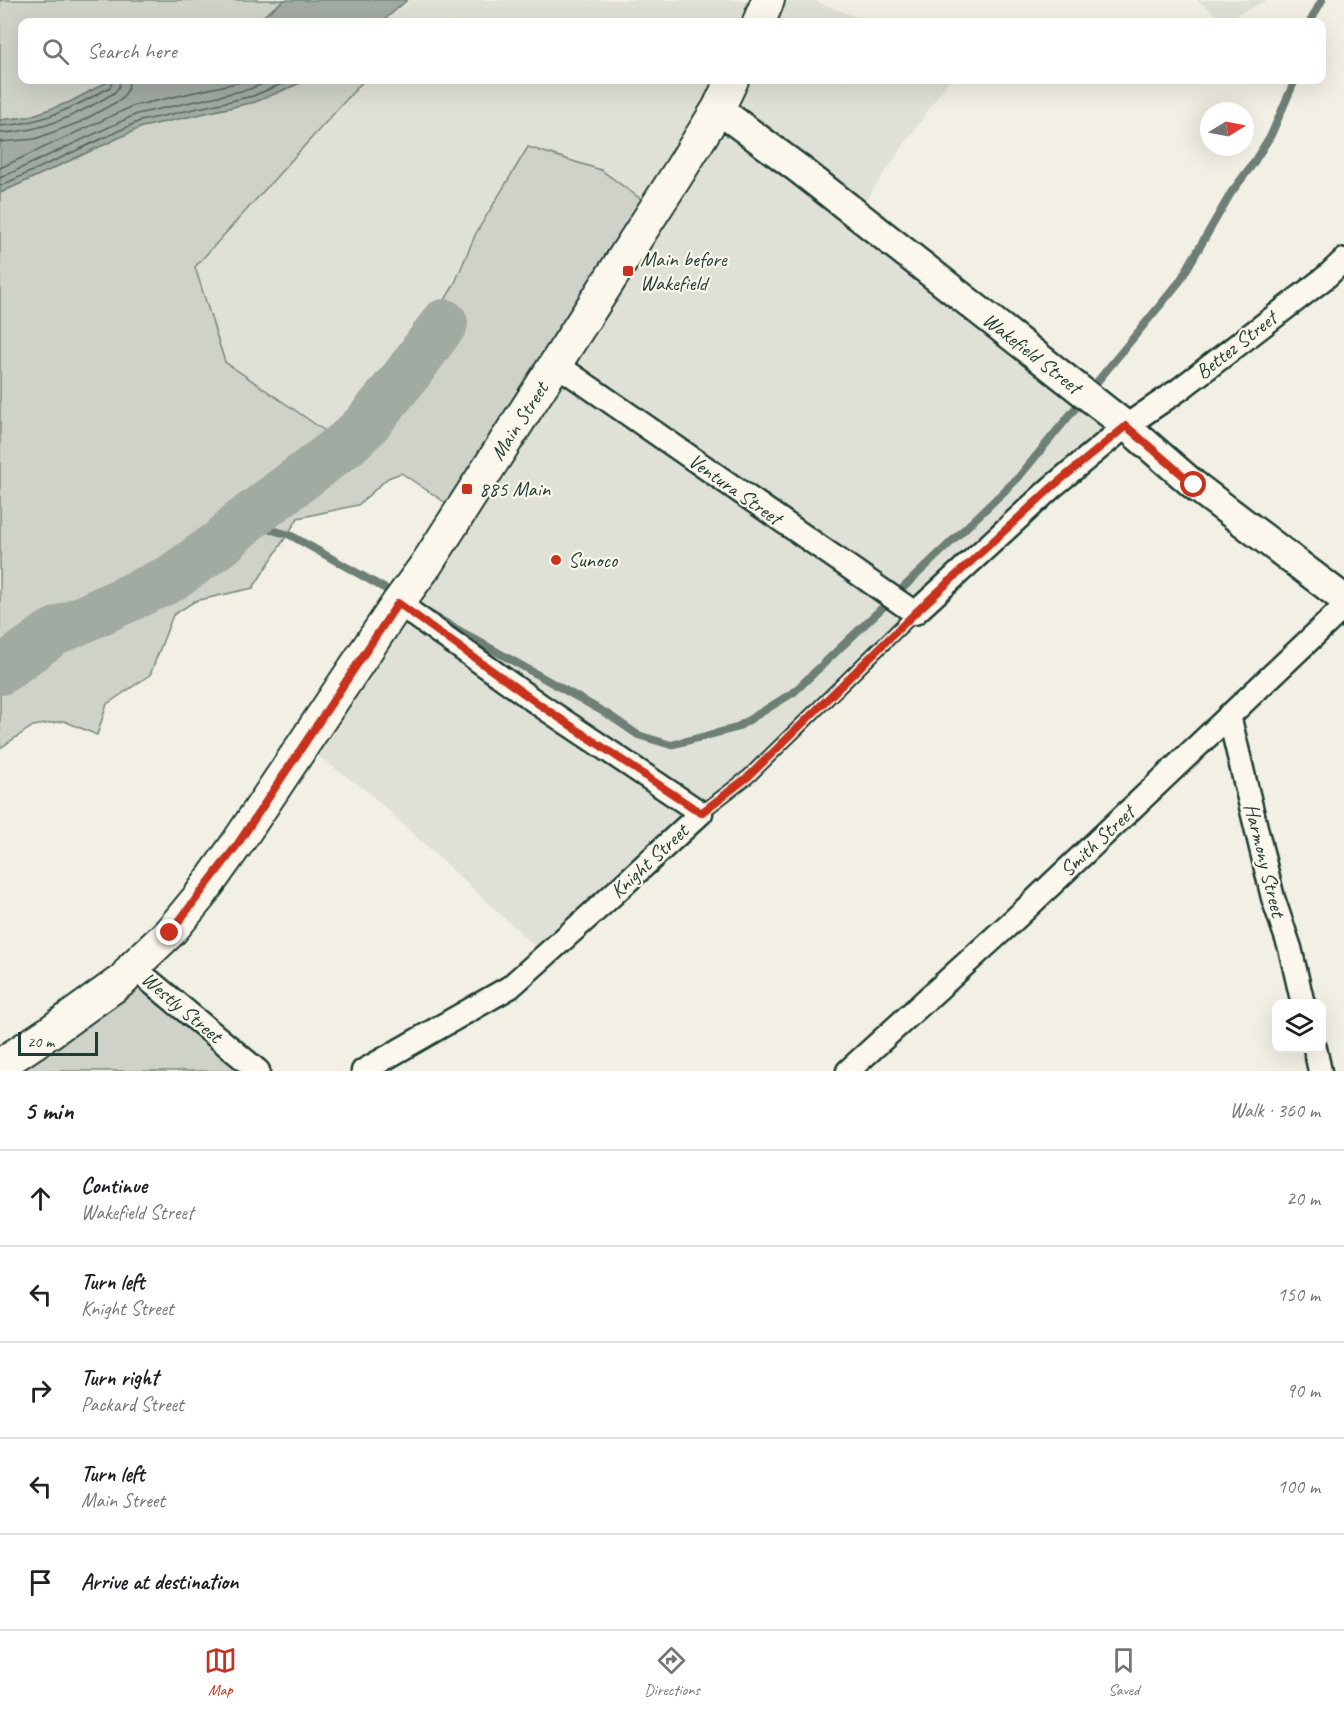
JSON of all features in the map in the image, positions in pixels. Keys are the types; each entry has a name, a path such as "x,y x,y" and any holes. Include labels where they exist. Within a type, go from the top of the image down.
{"main road":[{"path":"761,18 768,0"},
{"name":"Main Street","path":"0,1065 124,979 133,967 170,933 199,897 237,845 402,597 426,565 718,110 730,84"}],"street":[{"name":"Wakefield Street","path":"718,110 799,169 1126,426 1194,485 1344,599"},
{"name":"Bettez Street","path":"1126,426 1326,277 1344,260"},
{"name":"Ventura Street","path":"556,364 915,613"},
{"name":"Knight Street","path":"915,613 1052,487 1126,426"},
{"path":"402,597 540,705 701,813"},
{"name":"Smith Street","path":"848,1071 1016,918 1344,607"},
{"name":"Harmony Street","path":"1229,715 1273,898 1290,948 1302,999"},
{"name":"Knight Street","path":"363,1071 510,987 701,813"},
{"name":"Westly Street","path":"133,967 258,1071"},
{"path":"1316,1053 1320,1071"}],"lane":[{"name":"Knight Street","path":"701,813 749,776 915,613"}],"shaded area":[{"path":"0,0 284,0 261,18 18,18 18,84 104,84 70,102 28,117 0,120"},
{"path":"407,0 813,0 858,18 387,18"},
{"path":"1197,0 1268,0 1230,18 1218,18"},
{"path":"298,84 360,84 195,267 225,362 328,433 349,424 415,350 454,285 476,233 528,147 601,170 657,211 461,513 401,473 388,478 358,505 298,518 253,588 195,601 173,615 150,675 107,704 97,735 64,721 33,726 0,748 0,193 142,127 255,102"},
{"path":"360,84 946,84 857,213 1123,424 741,779 540,951 368,792 305,747 452,528 476,233 454,285 415,350 349,424 328,433 225,362 195,267"},
{"path":"138,971 260,1071 0,1071"}],"water":[{"path":"284,0 407,0 387,18 261,18"},
{"path":"104,84 298,84 255,102 142,127 0,193 0,120 28,117 70,102"}],"waterway":[{"path":"1312,18 1322,0"},
{"path":"430,614 609,715 638,735 671,745 736,728 794,692 1018,478 1180,281 1231,193 1271,135 1293,84"},
{"path":"0,671 51,634 172,578 222,542 243,522 347,443 365,426 408,373 444,323"},
{"path":"243,522 290,535 398,596"}],"place":[{"name":"Main before Wakefield","path":"628,271"},
{"name":"885 Main","path":"467,489"},
{"name":"Sunoco","path":"556,560"}],"route":[{"path":"170,933 237,845 398,603 540,705 701,813 749,776 915,613 1052,487 1126,426 1194,485"}]}
